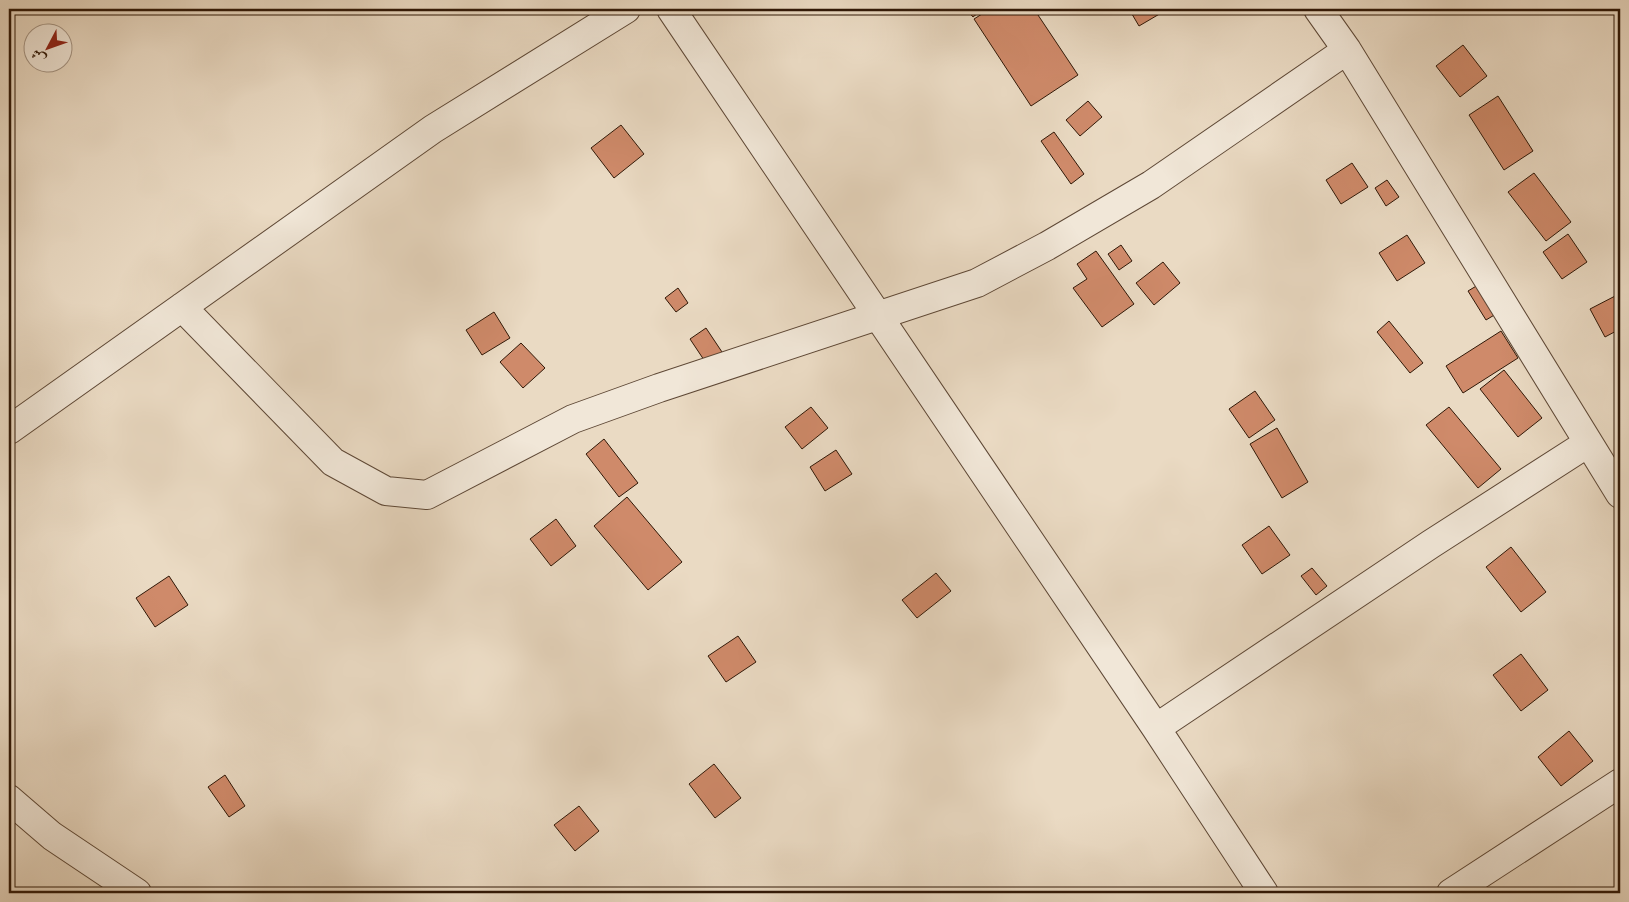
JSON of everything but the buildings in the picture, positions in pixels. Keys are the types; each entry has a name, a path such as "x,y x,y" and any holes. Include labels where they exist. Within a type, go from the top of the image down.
{"street":[{"path":"9,430 433,129 626,9"},
{"path":"671,9 1156,728 1264,893"},
{"path":"1318,9 1347,50 1620,494"},
{"path":"182,307 333,462 386,491 427,494 573,419 659,388 977,283 1047,246 1151,185 1347,50"},
{"path":"1156,728 1431,544 1588,443"},
{"path":"1451,893 1620,783"},
{"path":"9,799 52,836 137,893"}]}
